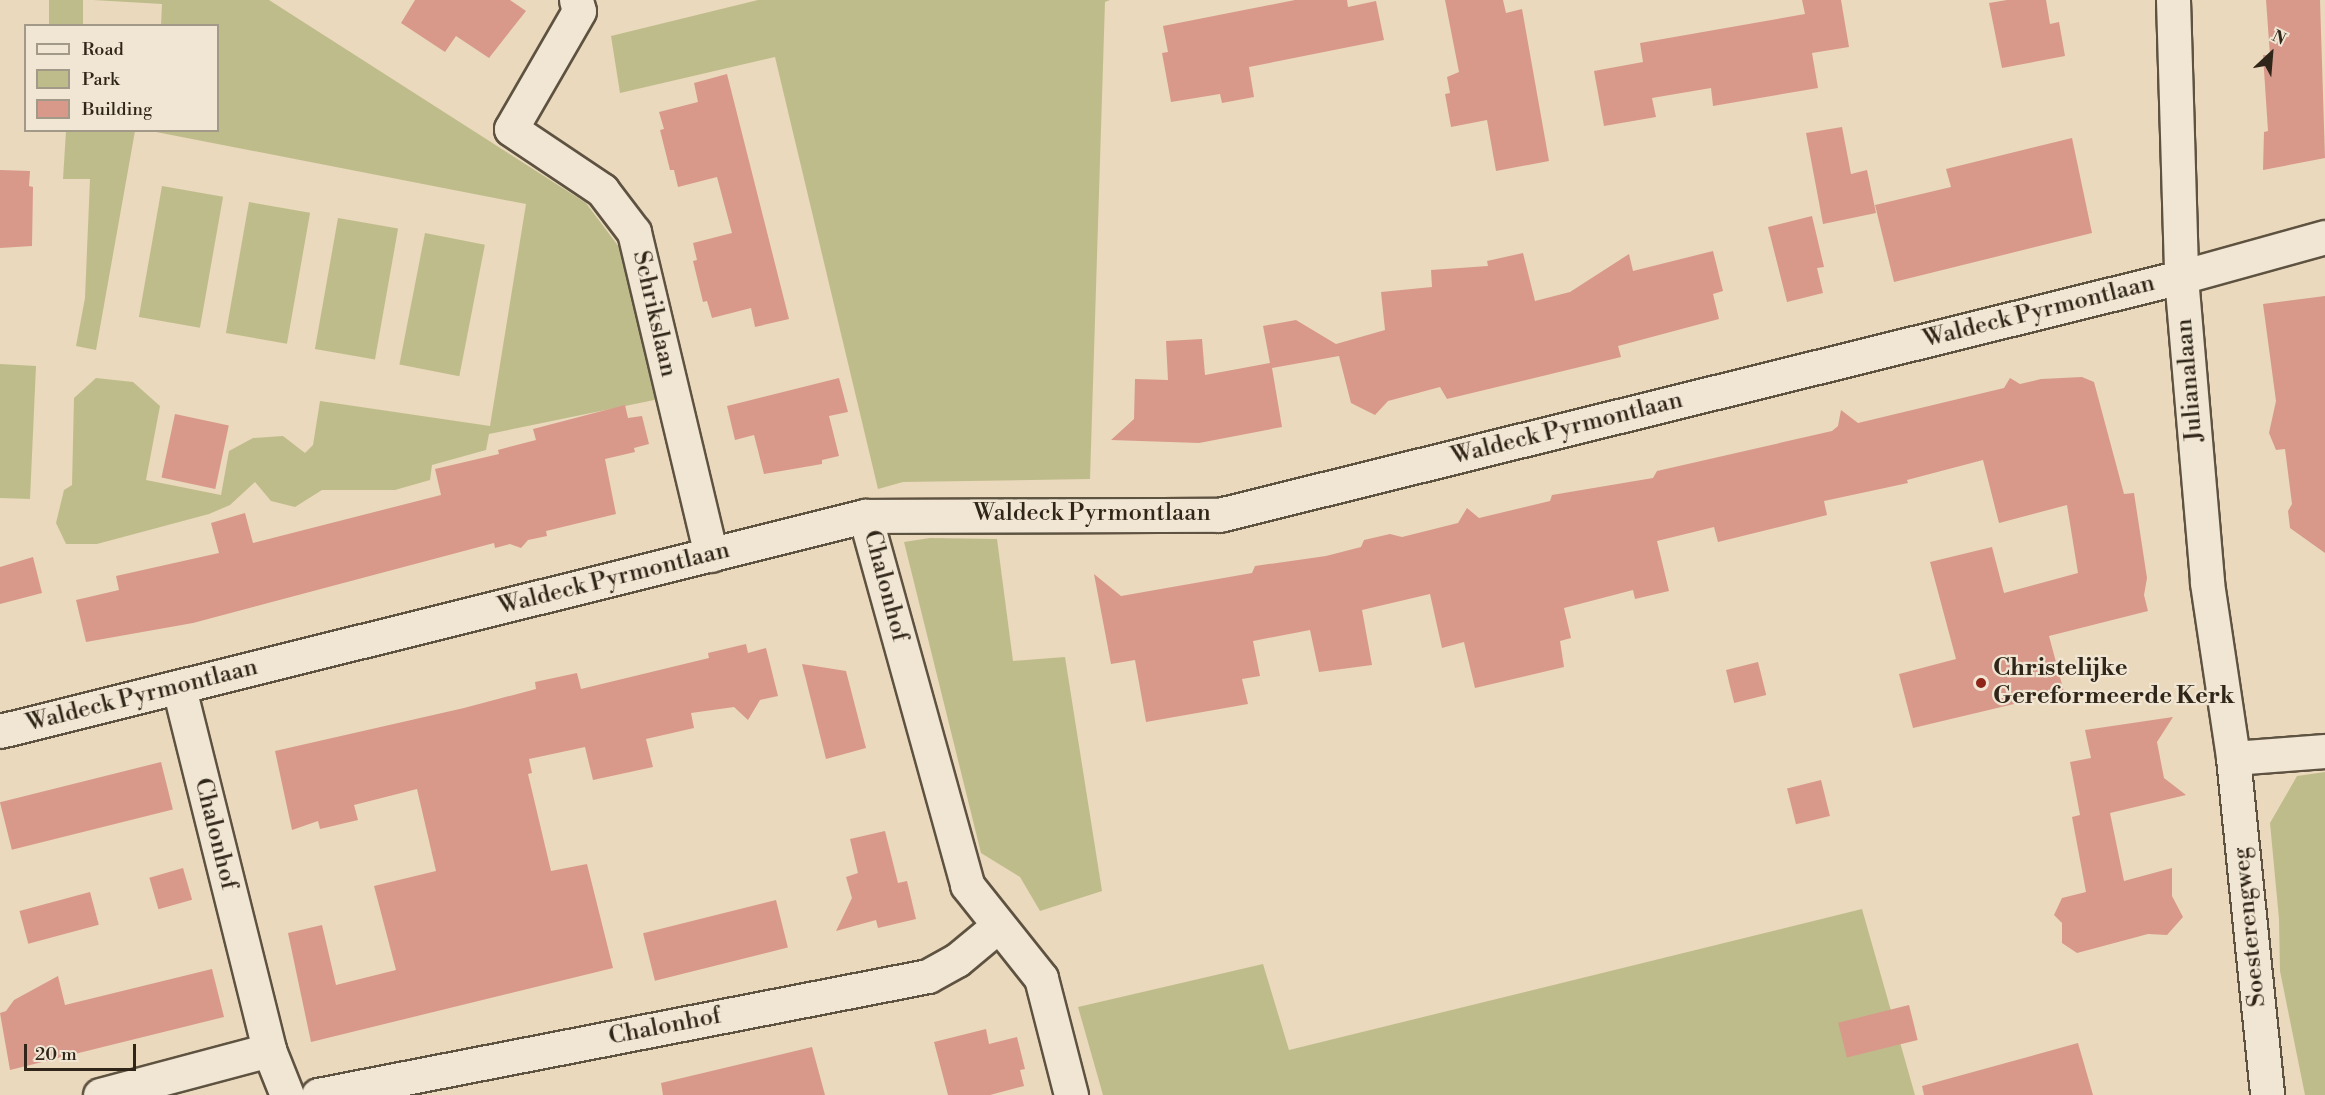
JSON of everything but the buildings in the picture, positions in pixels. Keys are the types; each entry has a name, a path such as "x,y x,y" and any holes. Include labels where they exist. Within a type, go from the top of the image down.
{"street":[{"name":"Schrikslaan","path":"576,0 579,11 511,129 602,190 634,232 711,555"},
{"name":"Julianalaan","path":"2173,0 2181,276 2207,583 2233,758"},
{"name":"Waldeck Pyrmontlaan","path":"0,731 866,516 1219,515 2181,276 2325,237"},
{"name":"Chalonhof","path":"866,516 967,885 1041,978 1071,1095"},
{"name":"Chalonhof","path":"179,688 269,1050 287,1095"},
{"path":"2233,758 2325,751"},
{"name":"Soesterengweg","path":"2233,758 2267,1095"},
{"name":"Chalonhof","path":"318,1095 928,976 957,960 998,926"},
{"path":"100,1095 269,1050"}],"green space":[{"path":"49,0 83,0 83,24 49,24"},
{"path":"93,0 269,0 586,203 622,251 664,398 489,434 486,450 432,465 430,480 395,490 322,490 295,507 271,501 255,482 230,505 209,514 97,544 66,544 56,523 64,490 72,485 74,398 96,378 133,382 160,406 146,480 221,495 229,451 253,438 283,436 305,453 313,445 320,401 490,426 526,204 156,132 219,132 219,24 161,24 162,4"},
{"path":"758,0 1110,0 1105,2 1090,479 903,482 878,489 775,57 620,93 611,36"},
{"path":"66,132 135,132 96,350 76,346 85,298 90,179 63,179"},
{"path":"162,186 223,197 200,328 139,317"},
{"path":"249,202 310,213 287,344 226,333"},
{"path":"338,218 398,229 375,360 315,349"},
{"path":"425,233 485,245 459,376 399,365"},
{"path":"0,364 36,366 30,499 0,498"},
{"path":"930,538 997,539 1013,661 1065,657 1102,891 1040,911 1020,877 981,853 904,542"},
{"path":"2325,772 2325,1095 2305,1095 2280,971 2279,919 2270,823 2297,776"},
{"path":"1862,909 1915,1095 1103,1095 1078,1007 1263,964 1289,1050"}],"place":[{"name":"Christelijke Gereformeerde Kerk","path":"1981,683"}]}
